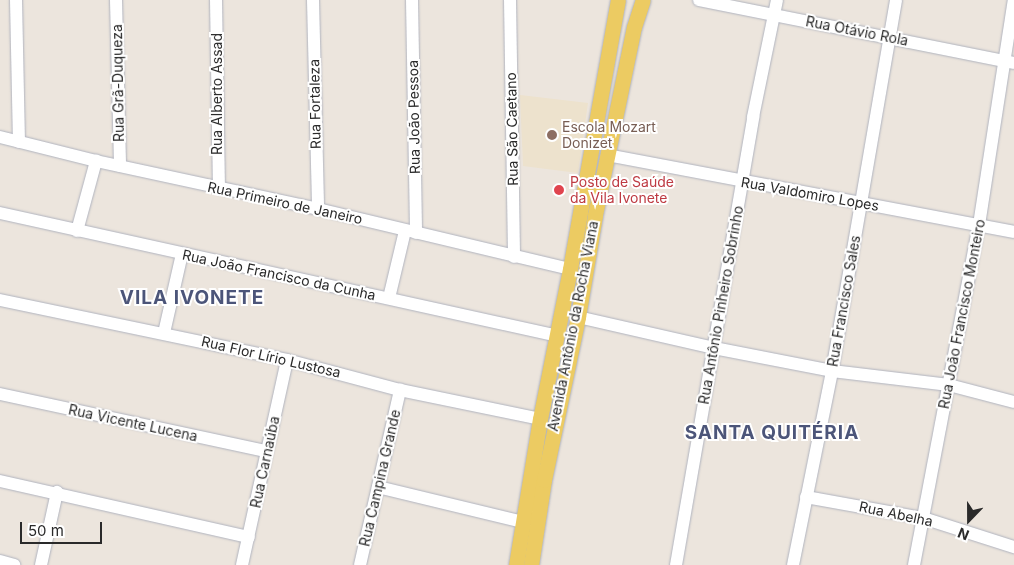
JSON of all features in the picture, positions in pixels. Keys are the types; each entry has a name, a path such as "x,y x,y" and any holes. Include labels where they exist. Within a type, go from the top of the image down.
{"main road":[{"name":"Avenida Antônio da Rocha Viana","path":"516,565 540,419 558,336 618,0"},
{"path":"626,0 638,0"},
{"name":"Avenida Antônio da Rocha Viana","path":"532,565 547,463 578,317 607,155 634,27 643,0"}],"street":[{"path":"16,0 19,142"},
{"name":"Rua Grã-Duqueza","path":"116,0 120,166"},
{"name":"Rua Alberto Assad","path":"216,0 219,188"},
{"name":"Rua Fortaleza","path":"313,0 318,209"},
{"name":"Rua João Pessoa","path":"389,298 411,232 412,0"},
{"name":"Rua São Caetano","path":"510,0 514,257"},
{"name":"Rua Otávio Rola","path":"699,0 1010,62"},
{"name":"Rua Antônio Pinheiro Sobrinho","path":"676,565 742,182 777,0"},
{"name":"Rua Francisco Sales","path":"793,565 832,371 896,0"},
{"name":"Rua João Francisco Monteiro","path":"914,565 1010,62 1014,0"},
{"name":"Rua Primeiro de Janeiro","path":"0,137 96,162 318,209 570,269"},
{"name":"Rua Valdomiro Lopes","path":"607,155 1014,232"},
{"path":"77,231 96,162"},
{"name":"Rua João Francisco da Cunha","path":"0,213 558,336"},
{"path":"164,333 182,254"},
{"name":"Rua Flor Lírio Lustosa","path":"0,300 288,360 400,390 540,419"},
{"path":"578,317 714,348 832,371 949,385 1014,402"},
{"name":"Rua Carnaúba","path":"242,565 266,451 288,360"},
{"name":"Rua Campina Grande","path":"360,565 400,390"},
{"name":"Rua Vicente Lucena","path":"0,394 266,451"},
{"path":"0,481 57,492 249,537"},
{"path":"378,487 523,522"},
{"path":"41,565 57,492"},
{"name":"Rua Abelha","path":"806,496 923,518 1014,547"},
{"path":"0,561 14,565"}],"shaded area":[{"name":"Escola Mozart Donizet","path":"520,95 588,103 578,173 523,166"}],"place":[{"name":"Escola Mozart Donizet","path":"552,135"},
{"name":"Posto de Saúde da Vila Ivonete","path":"559,190"}],"district":[{"name":"VILA IVONETE","path":"192,298"},
{"name":"SANTA QUITÉRIA","path":"772,433"}]}
